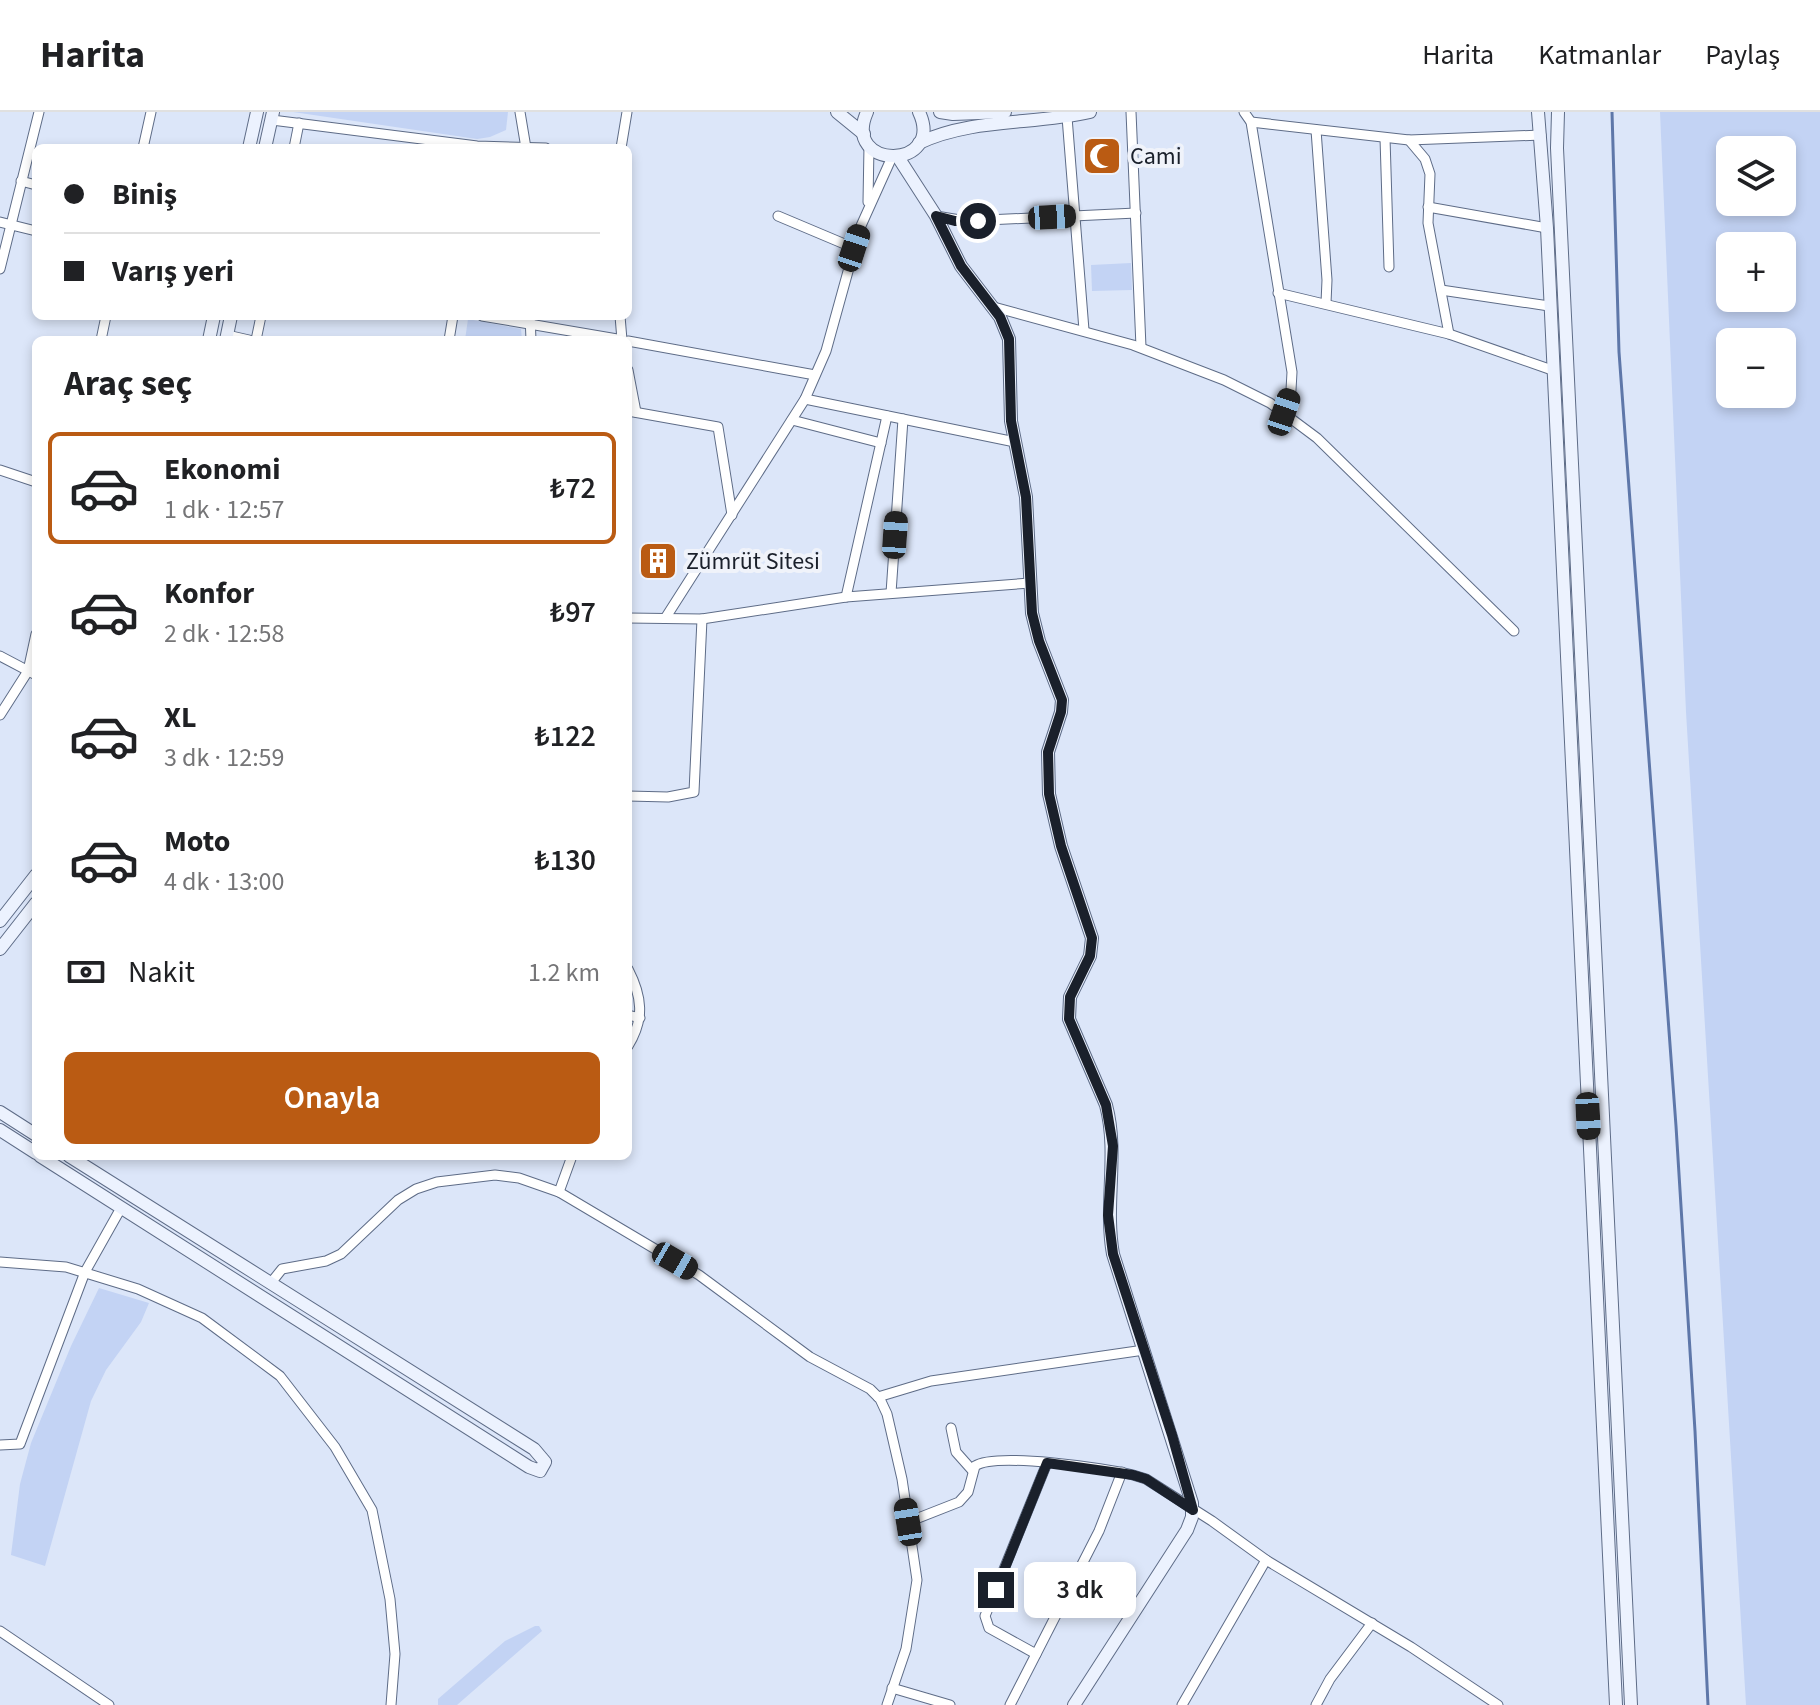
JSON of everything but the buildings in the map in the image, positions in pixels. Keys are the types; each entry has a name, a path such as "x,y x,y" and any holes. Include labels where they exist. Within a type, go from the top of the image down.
{"street":[{"path":"0,269 5,223 21,181 39,112"},
{"path":"144,144 151,112"},
{"path":"250,144 257,112"},
{"path":"520,112 525,144"},
{"path":"622,144 627,112"},
{"path":"837,112 879,154 895,157 910,152 919,143 943,132 1090,112"},
{"path":"867,112 864,121 871,174 867,209"},
{"path":"919,112 923,130 919,143"},
{"path":"940,112 1005,112"},
{"path":"1131,112 1141,347"},
{"path":"1244,112 1251,122 1292,379 1284,412"},
{"path":"1538,112 1547,228 1616,1705"},
{"path":"1558,112 1558,180 1631,1705"},
{"path":"266,144 272,116 299,123 462,144"},
{"path":"1067,117 1084,330"},
{"path":"1251,122 1409,140 1541,135"},
{"path":"295,144 299,123"},
{"path":"1316,130 1326,303"},
{"path":"1385,138 1389,267"},
{"path":"1409,140 1421,152 1428,167 1431,182 1428,223 1449,334"},
{"path":"666,617 805,399 826,351 867,209 895,157"},
{"path":"895,157 936,216 961,266 1004,324 1010,348 1010,403 1026,497 1035,627 1062,700 1047,760 1052,810 1092,938 1090,956 1070,997 1069,1019 1110,1118 1113,1146 1109,1190 1110,1238 1193,1510 1187,1530 1074,1705"},
{"path":"21,181 32,184"},
{"path":"1428,207 1547,228"},
{"path":"936,216 966,221 1136,213"},
{"path":"778,216 854,248"},
{"path":"5,223 32,230"},
{"path":"1441,290 1549,306"},
{"path":"1278,293 1449,334 1552,370"},
{"path":"990,306 1141,347 1232,383 1284,412 1328,448 1514,631"},
{"path":"530,320 605,336"},
{"path":"632,341 815,375"},
{"path":"805,399 1015,442"},
{"path":"632,411 718,427 732,516"},
{"path":"846,597 887,416"},
{"path":"891,593 903,419"},
{"path":"792,420 881,443"},
{"path":"0,470 32,481"},
{"path":"632,618 702,619 846,597 1030,583"},
{"path":"632,796 668,797 694,792 702,619"},
{"path":"0,656 32,673 0,715"},
{"path":"0,921 32,880"},
{"path":"0,949 32,908"},
{"path":"632,980 640,1001 640,1018 632,1037"},
{"path":"632,1016 640,1018"},
{"path":"0,1112 32,1132"},
{"path":"0,1130 32,1151"},
{"path":"46,1160 529,1467 540,1471 545,1462 534,1449 75,1160"},
{"path":"559,1192 571,1160"},
{"path":"270,1284 282,1269 326,1261 341,1254 398,1200 426,1185 507,1176 559,1192 699,1275 810,1357 864,1385 878,1397 887,1414 917,1580 906,1649 887,1705"},
{"path":"0,1445 20,1444 85,1272 121,1208"},
{"path":"0,1262 47,1265 85,1272 138,1289 202,1318 280,1376 335,1447 372,1510 391,1613 395,1654 391,1705"},
{"path":"878,1397 931,1381 1144,1350"},
{"path":"951,1428 956,1452 972,1470"},
{"path":"908,1522 959,1502 969,1488 972,1470 985,1461 1047,1463 1122,1472 1146,1479 1266,1560 1372,1623 1498,1705"},
{"path":"1036,1654 989,1628 985,1616 1047,1463"},
{"path":"1010,1705 1099,1531 1122,1472"},
{"path":"1182,1705 1266,1560"},
{"path":"1316,1705 1330,1679 1372,1623"},
{"path":"0,1631 109,1705"},
{"path":"892,1688 950,1705"}],"shaded area":[{"path":"293,112 508,112 506,130 477,139"},
{"path":"1660,112 1820,112 1820,1705 1746,1705 1686,712"},
{"path":"1131,263 1132,290 1092,291 1091,265"},
{"path":"468,320 473,320 521,329 522,336 466,336"},
{"path":"99,1288 149,1303 141,1322 106,1370 91,1401 45,1566 11,1555 20,1484 31,1443"},
{"path":"535,1626 542,1631 457,1705 438,1705 438,1699 505,1641"}],"waterway":[{"path":"1612,112 1619,352 1676,1126 1708,1705"}],"place":[{"name":"Cami","path":"1102,156"},
{"name":"Zümrüt Sitesi","path":"658,561"}],"route":[{"path":"978,221 955,221 936,216 961,266 1000,317 1009,339 1011,421 1026,497 1032,613 1039,641 1062,700 1048,752 1049,794 1055,826 1092,938 1090,956 1072,989 1068,1004 1069,1019 1106,1105 1112,1132 1108,1215 1113,1254 1193,1510 1146,1479 1114,1471 1047,1463 996,1590"}]}
